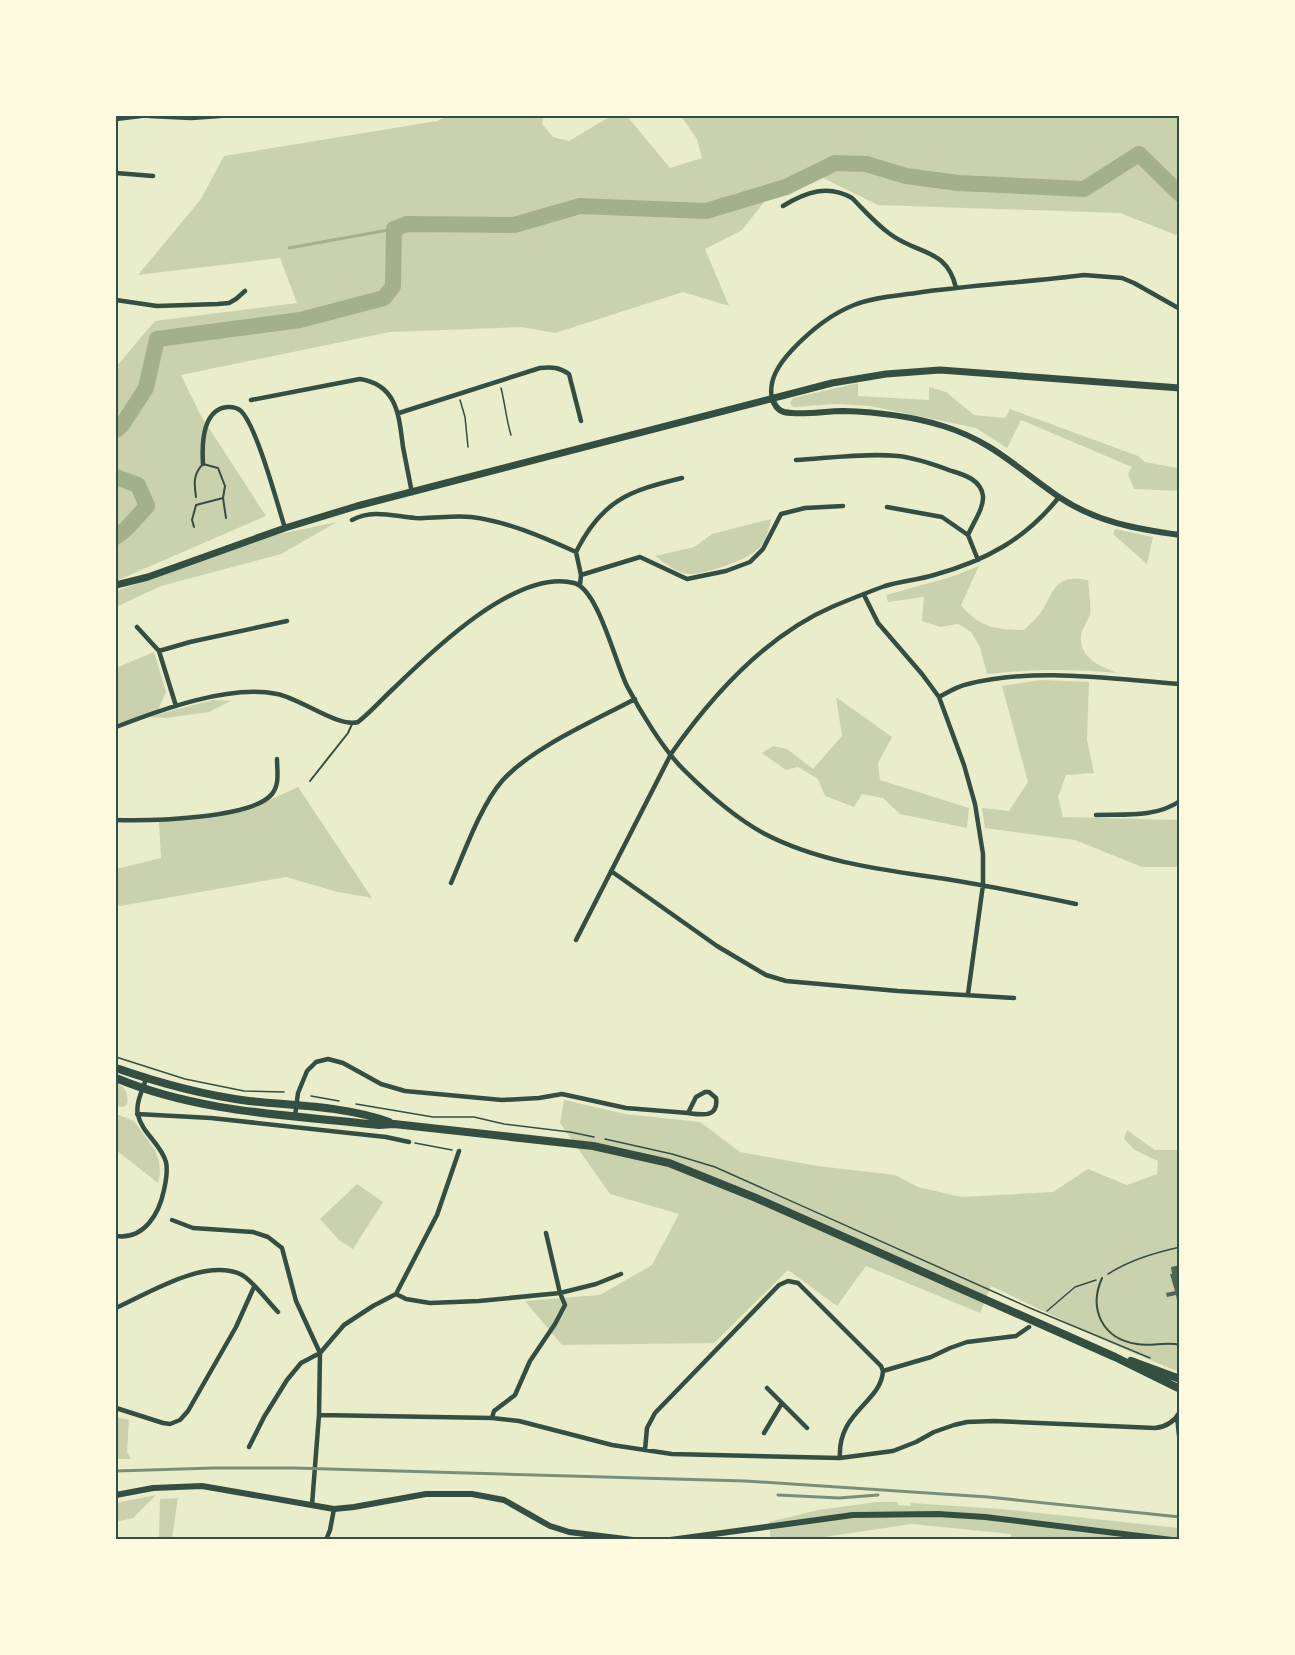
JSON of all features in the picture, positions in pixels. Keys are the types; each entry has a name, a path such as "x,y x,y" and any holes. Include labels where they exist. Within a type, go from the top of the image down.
{"main road":[{"path":"116,585 148,577 285,528 832,383 886,374 968,371 1179,388"},
{"path":"116,1068 146,1079 228,1098 378,1118 394,1124"},
{"path":"116,1078 143,1088 213,1106 593,1146 669,1162 746,1193 1115,1357 1179,1389"},
{"path":"1115,1357 1179,1379"}],"street":[{"path":"116,119 141,116"},
{"path":"149,116 191,118 220,116"},
{"path":"116,173 153,176"},
{"path":"783,206 807,192 834,191 845,194 891,236 944,262 952,274 956,288"},
{"path":"1179,309 1134,283 1105,275 1084,275 956,288 870,300 839,311 798,344 783,360 770,390 777,408 786,412 843,411 882,414 943,426 986,444 1059,497 1096,518 1118,525 1179,535"},
{"path":"116,300 157,306 218,304 229,303 245,291"},
{"path":"399,413 540,368 561,368 569,374 581,421"},
{"path":"251,400 360,379 376,385 387,394 399,413 412,493"},
{"path":"203,464 202,449 208,421 220,408 239,409 246,418 259,447 285,528"},
{"path":"796,460 897,456 967,476 981,488 983,497 968,535"},
{"path":"580,585 581,574 576,552 583,537 593,524 615,501 645,487 682,478"},
{"path":"576,940 671,754 719,695 770,643 818,614 886,586 934,575 978,560 1028,531 1059,497"},
{"path":"581,574 640,557 687,579 726,571 750,562 763,549 781,514 805,508 843,506"},
{"path":"887,507 942,517 968,535 978,560"},
{"path":"352,520 362,515 375,513 417,518 484,519 527,532 576,552"},
{"path":"116,726 176,706 239,693 278,694 315,708 332,718 352,724 365,717 439,646 478,615 532,585 562,581 580,585 594,602 616,661 635,699 682,768 733,812 765,834 842,862 983,885 1076,904"},
{"path":"864,595 878,624 939,697 964,765 975,804 983,854 983,885 968,994"},
{"path":"159,651 286,621"},
{"path":"137,627 159,651 176,706"},
{"path":"939,697 968,684 1025,677 1095,678 1179,684"},
{"path":"451,883 475,829 501,782 519,765 540,751 635,699"},
{"path":"116,820 162,820 213,814 249,808 265,802 278,783 277,759"},
{"path":"1096,815 1149,813 1167,809 1179,801"},
{"path":"611,871 717,946 766,975 786,981 1014,998"},
{"path":"295,1116 298,1093 307,1071 316,1062 328,1059 343,1064 381,1084 405,1091 502,1100 562,1094 626,1108 709,1115 716,1107 716,1098 709,1092 700,1094 688,1113"},
{"path":"116,1236 136,1233 148,1226 161,1203 166,1178 167,1165 163,1153 137,1114 146,1079"},
{"path":"137,1114 211,1118 387,1137 409,1142"},
{"path":"249,1447 264,1417 287,1380 301,1363 320,1353 344,1325 396,1294 437,1215 459,1151"},
{"path":"172,1220 193,1228 253,1232 282,1248 296,1301 320,1353 312,1505"},
{"path":"492,1418 494,1411 514,1395 530,1361 565,1305 546,1233"},
{"path":"116,1308 195,1272 212,1269 226,1270 244,1276 278,1312"},
{"path":"396,1294 406,1299 430,1303 560,1293 596,1284 621,1274"},
{"path":"645,1450 647,1428 655,1413 779,1285 788,1281 798,1283 884,1371"},
{"path":"116,1408 163,1423 174,1423 180,1420 188,1411 236,1327 254,1287"},
{"path":"884,1371 930,1358 967,1342 1016,1336 1029,1327"},
{"path":"840,1458 839,1446 843,1433 852,1416 879,1385 884,1371"},
{"path":"767,1388 807,1428"},
{"path":"764,1433 782,1403"},
{"path":"318,1415 519,1420 612,1445 645,1450 683,1454 840,1458 900,1449 934,1432 967,1422 994,1421 1155,1428 1165,1427 1178,1414"},
{"path":"1178,1414 1179,1444"},
{"path":"116,1495 153,1488 202,1486 334,1509 426,1494 472,1494 504,1500 550,1526 569,1532 633,1539"},
{"path":"326,1539 334,1509"},
{"path":"670,1539 853,1515 938,1514 985,1517 1172,1539"}],"lane":[{"path":"196,497 195,476 203,464 218,468 225,486 223,498 226,518"},
{"path":"194,527 192,520 196,505 223,498"},
{"path":"310,781 348,733 352,724"},
{"path":"1102,1278 1097,1294 1098,1311 1103,1326 1110,1334 1136,1344 1173,1343 1179,1345"}],"path":[{"path":"499,381 511,435"},
{"path":"460,393 468,447"},
{"path":"116,1058 185,1079 244,1091 284,1092"},
{"path":"310,1096 344,1102"},
{"path":"355,1103 433,1117 474,1117 517,1126"},
{"path":"409,1142 459,1151"},
{"path":"1047,1311 1075,1287 1102,1278 1120,1266 1150,1254 1179,1246"},
{"path":"1061,1322 1150,1359"}],"green space":[{"path":"447,116 543,116 542,124 553,137 569,141 611,116 627,116 670,168 702,158 697,139 681,116 1179,116 1179,236 1120,213 878,205 823,178 773,191 742,230 705,249 729,306 683,292 555,333 522,327 390,332 181,375 201,416 266,516 116,581 116,367 155,321 297,303 280,258 138,275 201,199 224,156 437,121"},
{"path":"858,383 858,396 929,400 929,387 946,392 974,415 1005,418 1010,409 1138,456 1145,462 1177,468 1179,465 1179,491 1134,489 1128,474 1132,467 1021,420 1007,448 976,428 870,406 836,404 794,407 790,404 793,398"},
{"path":"771,519 767,535 758,549 745,558 714,569 688,574 679,572 655,556 694,547 712,534"},
{"path":"337,522 281,554 161,586 116,607 116,591 275,535"},
{"path":"1115,529 1153,537 1147,564 1113,534"},
{"path":"979,566 961,605 981,623 997,628 1024,630 1037,618 1060,583 1076,579 1088,580 1090,614 1081,636 1081,644 1087,656 1092,660 1118,673 1052,670 987,674 980,647 971,632 958,624 940,627 922,621 924,597 888,602 886,595 951,577"},
{"path":"154,652 166,692 158,710 116,727 116,668"},
{"path":"1041,680 1089,682 1087,740 1094,773 1066,775 1058,797 1063,817 1179,820 1179,867 1142,867 1075,840 985,828 982,808 1009,811 1028,782 1002,686"},
{"path":"836,697 892,737 878,763 880,780 969,808 967,828 900,814 883,798 862,794 854,807 825,796 818,779 798,767 786,770 762,753 773,746 787,749 813,769 842,736"},
{"path":"213,700 231,701 209,712 166,718 148,717"},
{"path":"298,787 372,898 338,892 286,877 116,905 116,869 161,858 159,822 213,814 265,802"},
{"path":"116,1082 127,1094 127,1104 124,1107 116,1106"},
{"path":"564,1100 625,1114 700,1122 740,1152 818,1166 895,1175 918,1187 961,1197 1053,1192 1088,1169 1127,1185 1157,1174 1158,1161 1135,1150 1124,1139 1127,1130 1155,1150 1179,1150 1179,1372 1117,1346 991,1286 980,1313 866,1266 837,1306 788,1270 714,1343 562,1345 525,1301 600,1295 652,1265 679,1214 610,1194 560,1123"},
{"path":"116,1114 134,1121 155,1150 159,1161 158,1183 116,1150"},
{"path":"357,1184 383,1202 353,1249 339,1240 320,1219"},
{"path":"116,1417 129,1420 127,1452 131,1459 116,1459"},
{"path":"156,1495 133,1518 116,1522 116,1503"},
{"path":"178,1498 172,1539 159,1539 160,1499"},
{"path":"877,1502 898,1502 898,1505 910,1506 911,1503 1001,1509 1179,1528 1180,1539 1011,1539 1011,1534 912,1524 811,1539 771,1540 769,1522 818,1510"}],"building":[{"path":"1180,1265 1180,1299 1177,1300 1176,1295 1167,1297 1166,1293 1175,1291 1170,1274 1172,1274 1171,1267"}],"waterway":[{"path":"116,430 122,425 146,388 157,339 300,320 384,298 393,286 394,229 407,224 514,225 580,206 706,211 786,187 835,163 866,164 906,176 958,183 1084,189 1139,154 1180,194"},
{"path":"289,248 394,229"},
{"path":"116,477 138,485 147,506 116,537"}],"railway":[{"path":"116,1471 294,1468 745,1481 988,1497 1180,1517"},
{"path":"778,1495 839,1498 878,1495"}]}
